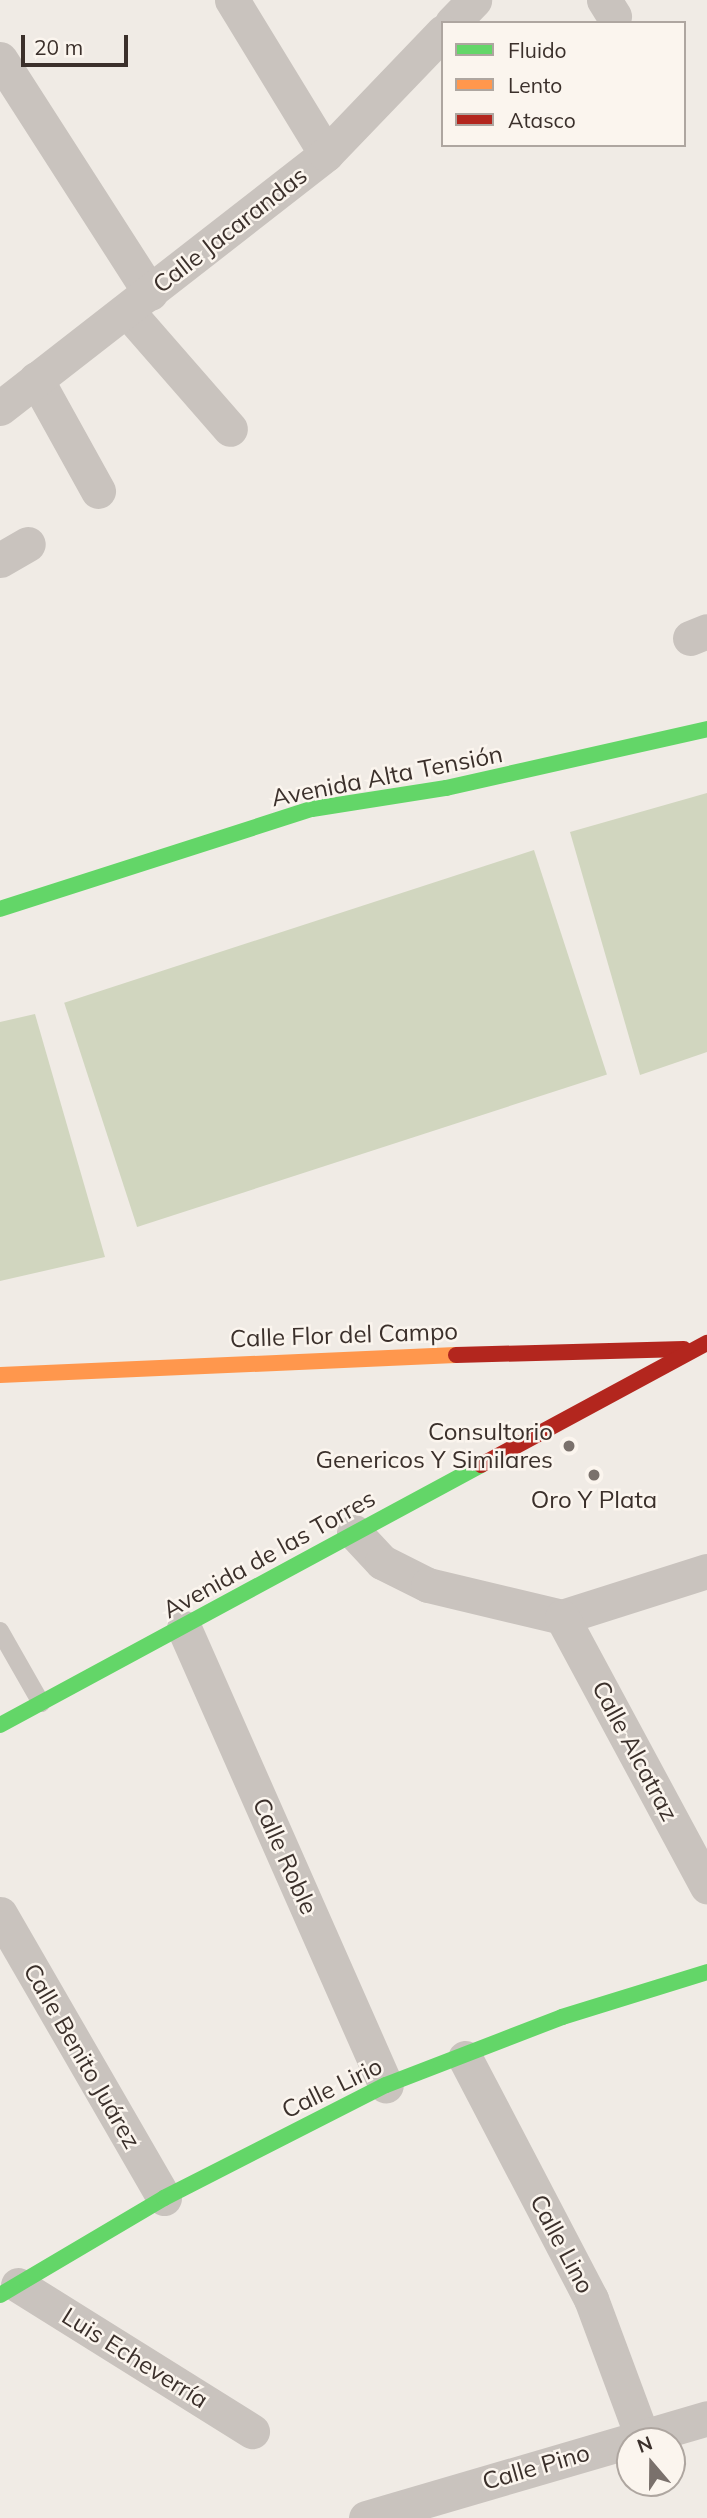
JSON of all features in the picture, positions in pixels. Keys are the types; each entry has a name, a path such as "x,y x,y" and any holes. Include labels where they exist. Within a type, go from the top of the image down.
{"street":[{"path":"232,0 326,154"},
{"path":"454,21 474,0"},
{"name":"Calle Jacarandas","path":"0,408 139,303 326,154 441,34"},
{"path":"0,59 139,303 230,429"},
{"path":"36,379 97,491"},
{"name":"Avenida Alta Tensión","path":"0,909 312,809 446,788 707,729"},
{"name":"Avenida de las Torres","path":"0,1725 184,1628 690,1349 707,1343"},
{"name":"Calle Flor del Campo","path":"0,1375 220,1361 690,1349"},
{"path":"354,1532 382,1562 428,1585 562,1617 707,1571"},
{"name":"Calle Alcatraz","path":"562,1617 707,1886"},
{"name":"Calle Roble","path":"184,1628 386,2085"},
{"name":"Calle Benito Juárez","path":"0,1914 164,2198"},
{"name":"Calle Lirio","path":"9,2290 164,2198 386,2085 465,2058 562,2017 707,1972"},
{"name":"Calle Lino","path":"465,2058 591,2299 639,2427"},
{"name":"Luis Echeverría","path":"9,2290 252,2431"},
{"name":"Calle Pino","path":"674,2427 707,2418"},
{"name":"Calle Pino","path":"366,2518 616,2444"}],"lane":[{"path":"0,1631 41,1703"}],"green space":[{"path":"707,793 707,1052 640,1075 570,832"},
{"path":"534,850 607,1074 137,1227 64,1003"},
{"path":"35,1014 105,1257 0,1281 0,1022"}],"traffic: fast":[{"path":"0,909 312,809 446,788 707,729"},
{"path":"0,1725 481,1465"},
{"path":"0,2295 164,2198 386,2085 562,2017 707,1972"}],"traffic: slow":[{"path":"0,1375 456,1355"}],"traffic: jam":[{"path":"481,1465 707,1343"},
{"path":"456,1355 684,1349"}],"place":[{"name":"Consultorio Genericos Y Similares","path":"569,1446"},
{"name":"Oro Y Plata","path":"594,1475"}]}
